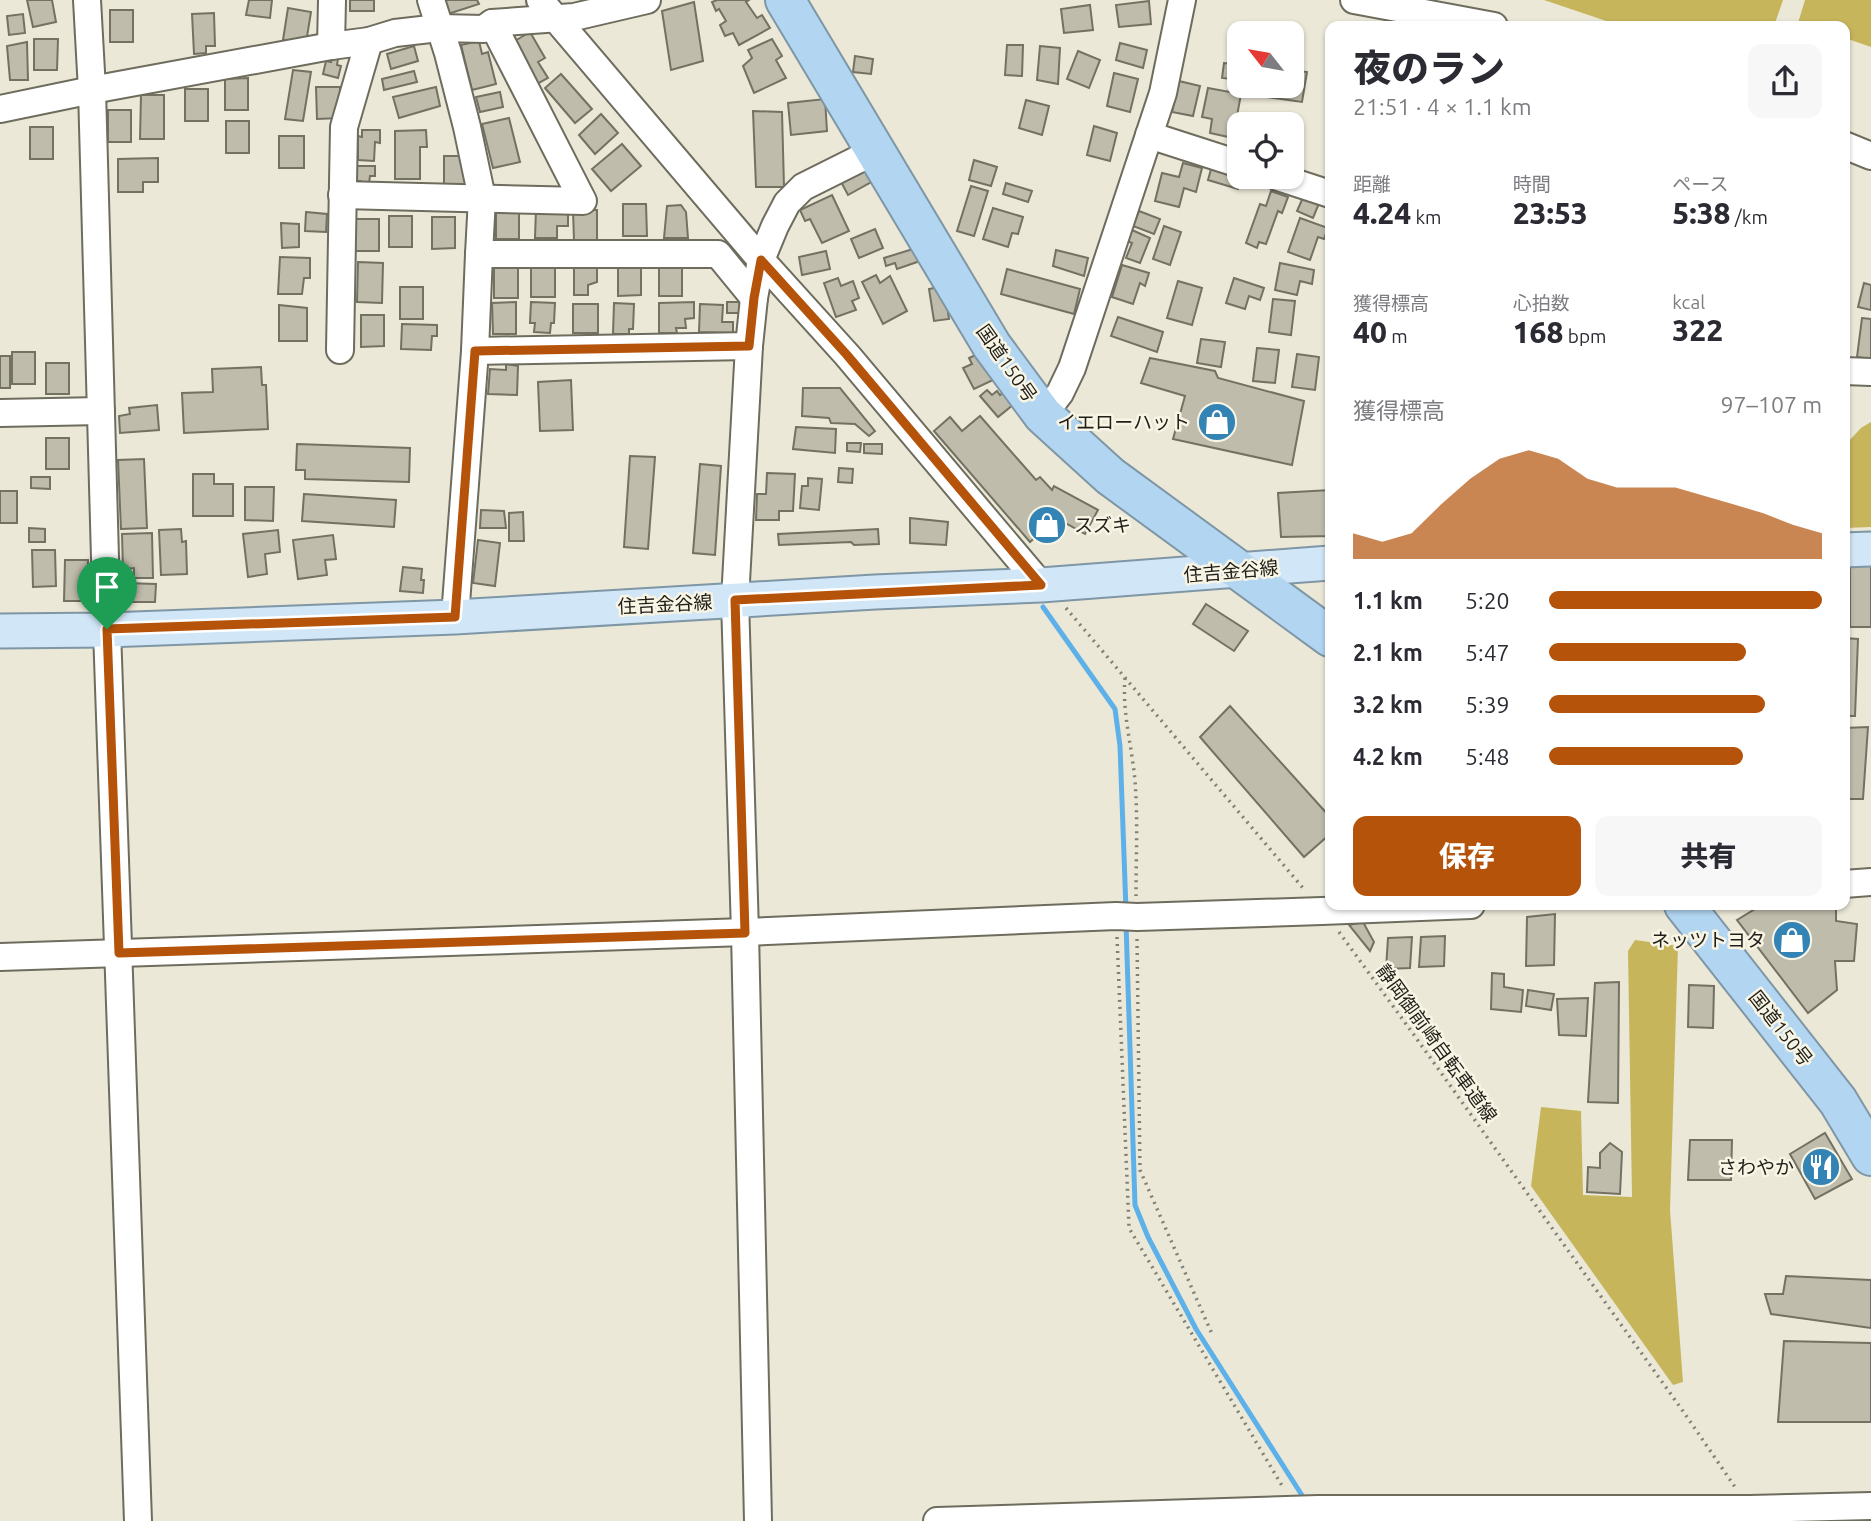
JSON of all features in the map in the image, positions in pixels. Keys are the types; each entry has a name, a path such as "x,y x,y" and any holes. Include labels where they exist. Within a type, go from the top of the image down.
{"highway":[{"name":"国道150号","path":"785,0 992,346 1043,415 1110,476 1325,633"},
{"name":"国道150号","path":"1688,910 1838,1101 1871,1156"}],"main road":[{"path":"1850,550 1871,549"},
{"name":"住吉金谷線","path":"0,631 455,617 735,600 1052,594 1241,570 1325,564"}],"street":[{"path":"88,0 138,1521"},
{"path":"331,46 332,0"},
{"path":"431,0 448,53 482,198 475,351 455,617"},
{"path":"0,109 369,41 395,33 439,28 484,29 492,23 547,9 573,17 647,0"},
{"path":"1043,415 1060,393 1072,368 1163,93 1182,0"},
{"path":"1354,0 1441,21"},
{"path":"547,9 1052,594"},
{"path":"342,195 583,201 492,23"},
{"path":"340,350 344,127 369,41"},
{"path":"1149,135 1227,160"},
{"path":"1850,147 1871,156"},
{"path":"758,1521 735,600 749,346 761,260 787,204 803,187 875,151"},
{"path":"1304,186 1325,192"},
{"path":"478,254 718,254 754,298"},
{"path":"475,351 749,346"},
{"path":"1850,371 1871,372"},
{"path":"0,413 101,411"},
{"path":"1850,884 1871,882"},
{"path":"0,957 1347,910"},
{"path":"937,1521 1307,1509 1750,1509 1871,1506"}],"path":[{"name":"静岡御前崎自転車道線","path":"1052,594 1352,949 1750,1509"},
{"path":"1125,678 1125,717 1135,785 1126,916 1129,1228 1307,1509"},
{"path":"1126,916 1140,1170 1212,1334"}],"shaded area":[{"path":"1544,0 1783,0 1776,21 1606,21"},
{"path":"1805,0 1871,0 1871,47 1850,40 1850,21 1799,21"},
{"path":"1871,422 1871,527 1850,528 1850,440"},
{"path":"1635,940 1678,946 1670,1210 1683,1382 1673,1385 1531,1186 1541,1107 1581,1111 1583,1195 1632,1197 1628,951"}],"building":[{"path":"27,0 52,0 56,22 33,27"},
{"path":"249,0 272,0 270,18 246,15"},
{"path":"350,0 374,0 374,11 350,11"},
{"path":"444,0 477,0 479,4 448,14"},
{"path":"749,0 746,2 757,18 762,15 770,28 739,45 733,33 725,36 720,25 726,21 719,9 716,11 712,2"},
{"path":"1149,1 1151,24 1119,27 1116,5"},
{"path":"694,2 703,61 671,70 662,11"},
{"path":"1090,5 1093,30 1064,33 1061,9"},
{"path":"288,8 311,12 306,43 283,40"},
{"path":"110,10 133,10 133,42 110,42"},
{"path":"214,13 215,46 206,46 206,53 194,54 192,14"},
{"path":"23,14 25,33 9,35 7,16"},
{"path":"530,32 545,58 538,62 548,78 537,84 513,42"},
{"path":"34,39 58,39 57,70 34,70"},
{"path":"772,39 782,56 776,60 786,78 754,93 743,66 752,58 748,50"},
{"path":"479,41 482,54 488,52 496,84 472,90 461,45"},
{"path":"27,42 28,80 10,80 7,46"},
{"path":"1120,43 1147,50 1143,68 1116,60"},
{"path":"1007,45 1023,45 1022,76 1005,75"},
{"path":"414,46 418,61 391,69 387,54"},
{"path":"1040,46 1060,48 1058,84 1037,80"},
{"path":"1078,51 1100,60 1089,88 1067,79"},
{"path":"855,56 873,59 871,74 853,72"},
{"path":"332,58 338,59 337,65 341,66 338,78 323,74 326,61 331,62"},
{"path":"1224,63 1227,63 1227,79 1222,78"},
{"path":"293,70 311,72 303,121 285,119"},
{"path":"414,71 417,82 384,90 382,79"},
{"path":"1114,73 1138,79 1130,112 1107,106"},
{"path":"561,74 592,109 575,123 545,88"},
{"path":"248,78 248,110 225,110 225,79"},
{"path":"1179,81 1200,86 1193,116 1172,112"},
{"path":"316,87 340,87 340,118 317,119"},
{"path":"436,87 440,106 399,118 393,97"},
{"path":"1208,88 1227,91 1227,98 1240,98 1238,112 1227,112 1227,137 1210,133 1212,119 1202,117"},
{"path":"185,89 208,89 208,121 185,121"},
{"path":"500,92 503,107 480,112 476,97"},
{"path":"141,95 164,95 164,139 140,139"},
{"path":"1273,98 1303,98 1302,102"},
{"path":"825,99 827,131 791,135 788,103"},
{"path":"1026,100 1049,106 1042,135 1019,128"},
{"path":"108,110 131,110 131,142 108,142"},
{"path":"753,111 782,112 784,187 756,187"},
{"path":"601,114 618,133 595,154 579,135"},
{"path":"509,118 520,162 493,168 482,124"},
{"path":"226,121 249,121 249,153 226,153"},
{"path":"1094,126 1117,133 1110,161 1087,155"},
{"path":"30,127 53,127 53,159 30,159"},
{"path":"362,130 380,130 380,143 375,142 374,161 358,160 358,136 362,137"},
{"path":"426,130 427,147 420,147 420,179 395,179 395,131"},
{"path":"279,136 304,136 304,168 279,168"},
{"path":"622,144 641,166 611,191 592,169"},
{"path":"444,156 467,156 467,188 444,188"},
{"path":"158,158 158,182 143,182 143,192 118,192 118,159"},
{"path":"974,160 997,167 991,186 969,180"},
{"path":"1213,162 1227,166 1227,186 1208,180"},
{"path":"1183,163 1202,168 1196,192 1184,188 1179,207 1155,201 1162,173 1179,177"},
{"path":"864,165 873,181 848,195 839,178"},
{"path":"356,166 375,166 375,176 370,176 369,184 356,181"},
{"path":"1006,183 1032,191 1028,202 1003,194"},
{"path":"971,186 988,191 974,236 957,231"},
{"path":"1271,191 1288,197 1282,213 1278,211 1266,244 1259,242 1257,248 1246,243 1260,204 1266,206"},
{"path":"1305,193 1320,201 1313,218 1297,211"},
{"path":"832,195 849,231 822,243 810,219 805,221 800,210"},
{"path":"623,204 646,204 647,236 623,236"},
{"path":"681,205 686,212 688,238 664,238 667,206"},
{"path":"519,207 519,239 496,239 496,208"},
{"path":"993,208 1023,217 1018,234 1012,233 1008,247 983,239"},
{"path":"536,209 568,209 568,226 557,226 557,238 535,238"},
{"path":"573,210 597,210 597,241 574,241"},
{"path":"1139,211 1160,219 1154,234 1133,226"},
{"path":"306,212 327,214 326,232 305,231"},
{"path":"389,216 412,216 412,247 389,247"},
{"path":"432,217 455,217 455,248 432,249"},
{"path":"1300,218 1325,227 1324,239 1318,237 1310,260 1288,252"},
{"path":"355,219 379,219 379,251 355,251"},
{"path":"281,223 299,224 299,247 282,248"},
{"path":"1164,226 1181,232 1170,265 1153,259"},
{"path":"875,229 883,248 859,258 851,239"},
{"path":"1132,230 1150,238 1140,263 1126,258 1132,243 1127,241"},
{"path":"916,248 920,261 897,269 895,263 886,266 884,258"},
{"path":"1056,250 1088,258 1084,276 1053,266"},
{"path":"826,251 830,269 802,275 799,257"},
{"path":"280,257 310,258 310,278 304,278 302,294 278,294"},
{"path":"358,262 383,263 382,303 357,302"},
{"path":"1280,263 1314,270 1312,284 1300,281 1297,295 1275,290"},
{"path":"618,264 641,264 641,295 618,296"},
{"path":"659,265 682,265 682,296 659,296"},
{"path":"1122,265 1149,273 1145,286 1140,283 1133,304 1112,297"},
{"path":"494,266 518,266 518,298 494,298"},
{"path":"531,266 555,266 555,297 531,297"},
{"path":"574,266 597,266 597,282 588,285 588,295 574,295"},
{"path":"1007,269 1080,289 1074,314 1001,294"},
{"path":"876,275 880,283 890,276 907,311 883,324 862,282"},
{"path":"838,278 841,286 853,281 859,298 852,301 856,310 836,317 824,283"},
{"path":"1234,278 1264,288 1260,300 1249,296 1245,309 1226,303"},
{"path":"1178,281 1202,288 1192,325 1167,318"},
{"path":"1864,283 1871,285 1871,310 1858,307"},
{"path":"944,286 949,319 934,321 929,289"},
{"path":"400,287 423,287 423,319 400,319"},
{"path":"1273,299 1295,301 1291,335 1269,332"},
{"path":"516,302 516,334 493,334 492,303"},
{"path":"531,302 555,303 554,323 551,323 550,333 534,332 535,323 530,323"},
{"path":"694,302 694,318 685,319 686,328 676,328 677,333 659,333 659,303"},
{"path":"727,302 743,302 743,313 727,313"},
{"path":"614,303 634,304 633,329 629,329 629,334 613,334"},
{"path":"573,304 598,304 598,333 573,333"},
{"path":"700,304 723,305 722,322 733,322 733,333 699,332"},
{"path":"279,305 307,308 307,341 279,341"},
{"path":"361,315 384,315 384,346 361,347"},
{"path":"1118,317 1163,332 1157,352 1111,336"},
{"path":"1862,318 1871,319 1871,359 1857,357"},
{"path":"402,324 437,325 437,336 432,336 431,350 401,349"},
{"path":"1201,339 1225,342 1221,367 1197,363"},
{"path":"1257,348 1279,350 1275,383 1253,381"},
{"path":"12,352 35,352 35,384 12,384"},
{"path":"980,353 993,380 974,389 963,368 972,364 969,358"},
{"path":"1297,354 1319,357 1315,390 1292,387"},
{"path":"0,356 10,356 10,388 0,388"},
{"path":"1150,358 1215,371 1218,378 1304,401 1292,465 1173,439 1185,396 1141,383"},
{"path":"46,363 69,363 69,394 46,394"},
{"path":"506,364 518,366 517,395 488,394 490,369 506,370"},
{"path":"261,367 262,385 266,385 268,429 184,433 182,393 213,392 212,369"},
{"path":"571,380 573,430 540,431 538,382"},
{"path":"803,388 840,388 875,431 869,436 855,424 831,423 829,418 802,416"},
{"path":"987,390 992,395 997,391 1000,395 1004,392 1014,404 998,417 980,396"},
{"path":"157,405 159,430 120,433 119,416 130,414 129,408"},
{"path":"980,416 1036,480 1040,477 1052,490 1054,486 1098,510 1085,534 1067,524 1046,542 1039,534 1030,542 934,431 950,417 962,431"},
{"path":"796,427 836,429 835,453 793,449"},
{"path":"46,438 69,438 69,469 46,469"},
{"path":"847,443 861,443 860,452 847,451"},
{"path":"297,444 410,448 409,482 305,479 305,470 296,470"},
{"path":"864,444 882,444 882,454 864,453"},
{"path":"630,456 655,457 648,549 624,547"},
{"path":"144,459 147,528 121,529 118,460"},
{"path":"700,464 721,466 715,555 693,553"},
{"path":"839,468 853,469 852,483 838,482"},
{"path":"767,473 795,474 793,511 779,511 779,520 756,520 757,494 766,494"},
{"path":"193,474 214,474 214,484 233,484 233,516 193,516"},
{"path":"31,477 50,477 50,489 31,488"},
{"path":"808,478 822,479 819,510 800,508 802,486 808,486"},
{"path":"245,487 274,487 273,521 245,520"},
{"path":"1325,490 1325,536 1281,537 1278,493"},
{"path":"0,491 17,491 17,523 0,523"},
{"path":"304,494 396,500 394,527 302,521"},
{"path":"481,510 504,511 506,528 480,528"},
{"path":"523,512 524,541 509,541 509,513"},
{"path":"910,518 948,522 946,545 910,543"},
{"path":"29,528 45,529 45,542 29,542"},
{"path":"181,529 182,542 186,541 187,574 161,575 159,530"},
{"path":"878,529 879,544 854,545 851,542 779,545 778,534"},
{"path":"278,530 280,552 265,554 267,574 248,577 243,534"},
{"path":"152,533 153,578 134,578 134,568 123,569 122,534"},
{"path":"333,535 336,559 325,560 327,575 298,579 293,540"},
{"path":"478,540 500,543 495,586 473,583"},
{"path":"32,550 55,550 56,586 33,587"},
{"path":"65,560 88,560 87,601 64,601"},
{"path":"1850,563 1871,563 1871,627 1850,627"},
{"path":"403,567 422,569 423,593 400,591"},
{"path":"124,583 156,584 155,602 123,602"},
{"path":"1206,604 1248,631 1234,651 1193,624"},
{"path":"1850,638 1858,639 1855,716 1850,716"},
{"path":"1230,706 1325,811 1325,838 1304,857 1200,737"},
{"path":"1868,727 1863,799 1850,799 1850,728"},
{"path":"1753,910 1836,910 1836,921 1857,924 1854,961 1835,961 1837,990 1808,1013 1737,920"},
{"path":"1555,914 1554,965 1526,966 1527,917"},
{"path":"1363,922 1374,942 1370,951 1349,925"},
{"path":"1445,936 1444,966 1419,967 1421,937"},
{"path":"1412,937 1410,968 1386,969 1388,938"},
{"path":"1492,973 1504,974 1504,987 1523,990 1521,1012 1491,1009"},
{"path":"1619,982 1618,1103 1588,1102 1595,983"},
{"path":"1689,985 1714,986 1713,1028 1688,1027"},
{"path":"1528,990 1554,994 1551,1010 1526,1006"},
{"path":"1588,998 1586,1036 1559,1035 1557,999"},
{"name":"さわやか","path":"1825,1133 1852,1179 1815,1199 1790,1154"},
{"path":"1690,1140 1732,1140 1731,1180 1688,1180"},
{"path":"1610,1143 1622,1152 1620,1194 1587,1192 1588,1167 1600,1168 1600,1153"},
{"path":"1786,1276 1871,1280 1871,1328 1771,1314 1765,1294 1783,1294"},
{"path":"1784,1341 1871,1343 1871,1422 1778,1422"}],"waterway":[{"path":"1043,607 1115,709 1120,746 1126,910"},
{"path":"1126,923 1135,1205 1148,1237 1196,1329 1305,1500"}],"place":[{"name":"イエローハット","path":"1217,422"},
{"name":"スズキ","path":"1047,525"},
{"name":"ネッツトヨタ","path":"1792,940"},
{"name":"さわやか","path":"1821,1167"}],"route":[{"path":"761,260 847,355 1041,585 735,600 745,933 119,953 107,629 455,617 475,351 749,346 761,260"}]}
